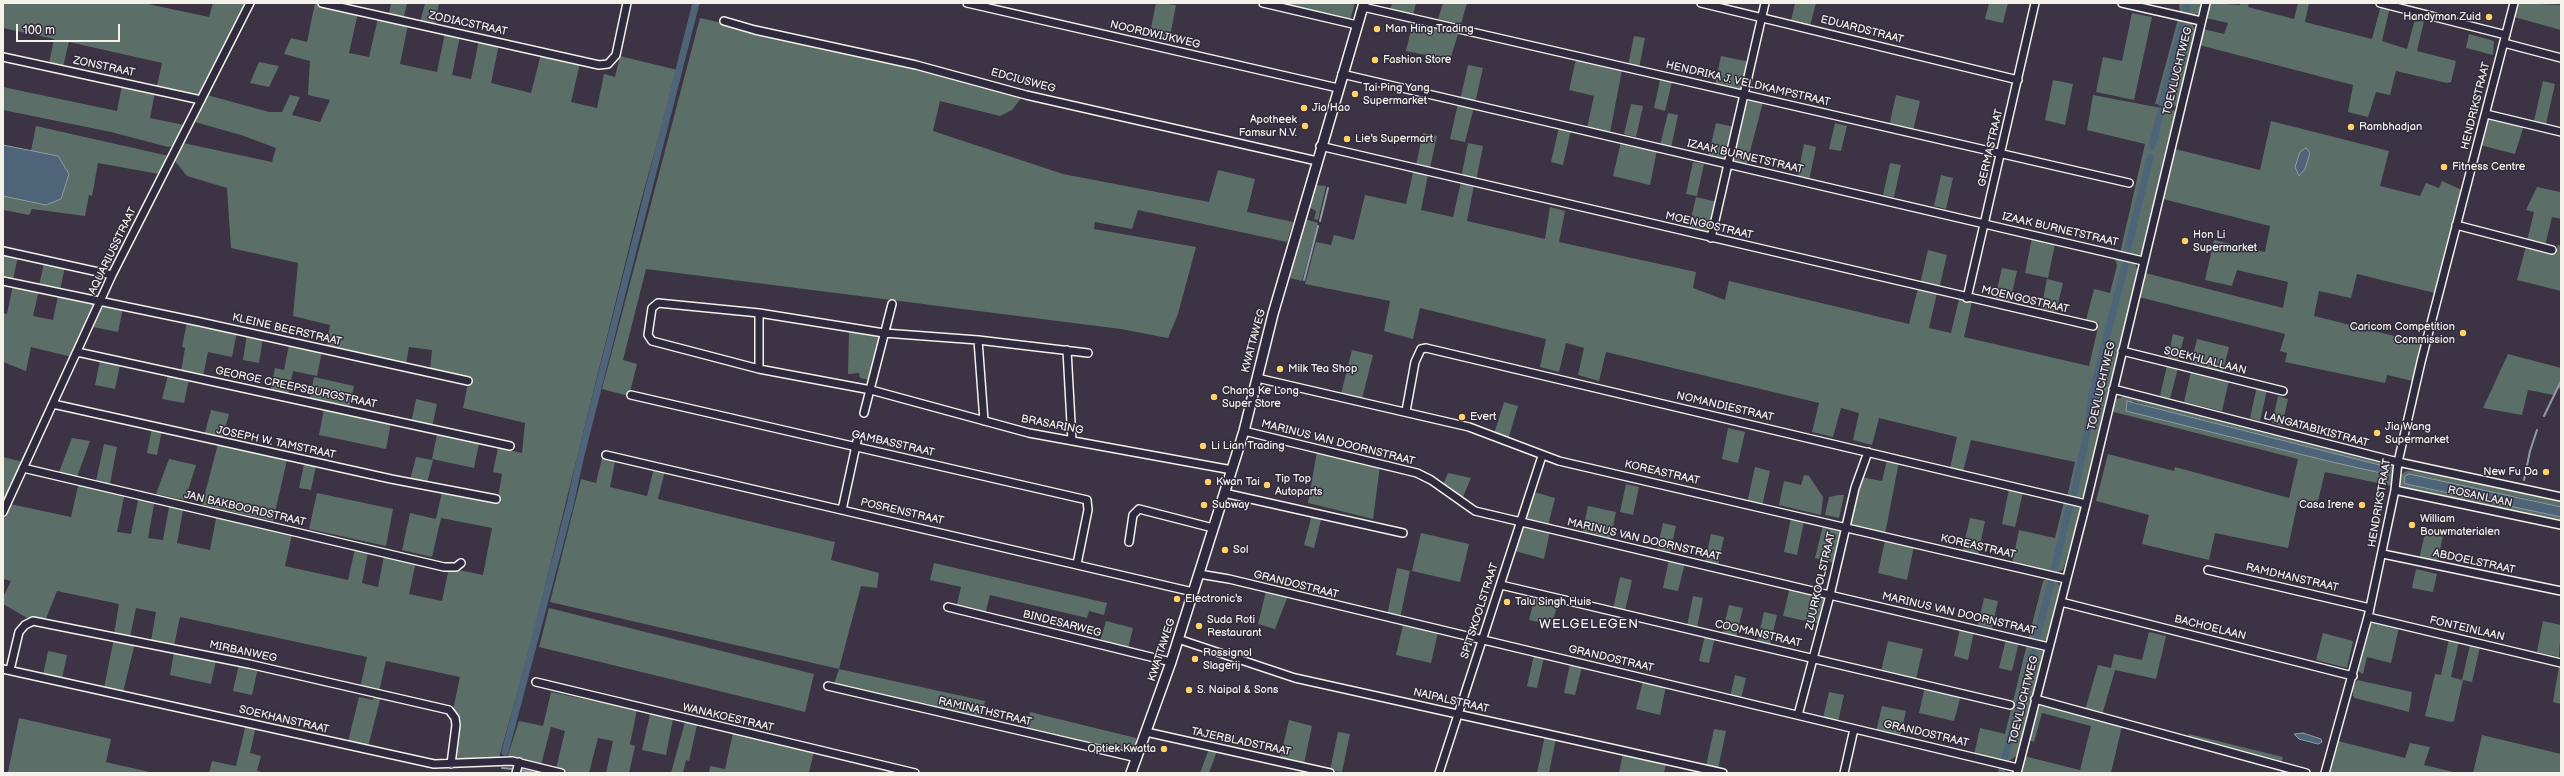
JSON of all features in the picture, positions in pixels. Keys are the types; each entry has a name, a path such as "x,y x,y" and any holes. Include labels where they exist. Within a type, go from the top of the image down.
{"main road":[{"name":"KWATTAWEG","path":"1131,773 1171,662 1244,431 1320,146 1363,5"}],"street":[{"name":"AQUARIUSSTRAAT","path":"3,512 112,275 250,3"},
{"name":"ZODIACSTRAAT","path":"322,3 599,65 608,64 616,55 627,3"},
{"name":"NOORDWIJKWEG","path":"967,3 1338,88"},
{"path":"1263,3 1357,25"},
{"name":"EDUARDSTRAAT","path":"1702,3 2018,80"},
{"path":"1711,238 1765,3"},
{"name":"GERMASTRAAT","path":"1967,298 2035,3"},
{"path":"2122,3 2201,21"},
{"name":"TOEVLUCHTWEG","path":"2017,770 2086,504 2143,260 2206,3"},
{"path":"2380,3 2506,35"},
{"name":"HENDRIKSTRAAT","path":"2325,773 2353,676 2368,617 2395,490 2398,462 2421,362 2514,3"},
{"name":"HENDRIKA J. VELDKAMPSTRAAT","path":"1363,5 1745,95 2129,183"},
{"name":"EDCIUSWEG","path":"724,21 755,30 916,65 1026,95 1316,161"},
{"path":"2504,43 2561,58"},
{"name":"ZONSTRAAT","path":"3,57 201,100"},
{"name":"IZAAK BURNETSTRAAT","path":"1342,74 2143,260"},
{"path":"2486,114 2561,132"},
{"name":"MOENGOSTRAAT","path":"1320,146 1967,298 2093,326"},
{"path":"2456,225 2552,250"},
{"path":"3,251 112,275"},
{"name":"KLEINE BEERSTRAAT","path":"3,281 468,381"},
{"name":"BRASARING","path":"1088,353 978,340 884,333 759,313 658,303 652,308 648,335 652,341 759,369 870,390 984,421 1072,441 1232,470"},
{"path":"864,413 892,304"},
{"path":"759,313 759,369"},
{"path":"978,340 984,421"},
{"name":"NOMANDIESTRAAT","path":"1406,411 1415,362 1421,349 1426,348 2086,504"},
{"path":"1068,350 1072,441"},
{"name":"SOEKHLALLAAN","path":"2122,351 2283,391"},
{"name":"GEORGE CREEPSBURGSTRAAT","path":"77,352 510,446"},
{"name":"KOREASTRAAT","path":"1257,378 1406,411 1468,427 1542,456 2066,579"},
{"name":"LANGATABIKISTRAAT","path":"2113,388 2398,462 2561,497"},
{"name":"GAMBASSTRAAT","path":"631,395 857,444 1086,500 1088,510 1077,564"},
{"name":"JOSEPH W. TAMSTRAAT","path":"53,404 383,477 496,499"},
{"name":"MARINUS VAN DOORNSTRAAT","path":"1244,431 1417,473 1431,480 1475,510 1520,522 2049,647"},
{"path":"842,510 857,444"},
{"name":"ZUURKOOLSTRAAT","path":"1798,715 1830,595 1854,488 1868,452"},
{"name":"POSRENSTRAAT","path":"606,455 1193,592"},
{"name":"SPITSKOOLSTRAAT","path":"1439,773 1542,456"},
{"name":"JAN BAKBOORDSTRAAT","path":"23,468 444,567 456,567 461,563"},
{"name":"ROSANLAAN","path":"2395,490 2561,525"},
{"path":"1224,493 1403,533"},
{"path":"1129,542 1133,515 1139,509 1213,528"},
{"name":"ABDOELSTRAAT","path":"2382,554 2561,591"},
{"name":"RAMDHANSTRAAT","path":"2208,570 2370,608"},
{"name":"GRANDOSTRAAT","path":"1199,574 1854,728 2017,770"},
{"name":"COOMANSTRAAT","path":"1501,585 2010,705"},
{"name":"BACHOELAAN","path":"2061,602 2353,676"},
{"name":"BINDESARWEG","path":"948,607 1171,662"},
{"name":"FONTEINLAAN","path":"2368,617 2561,663"},
{"name":"MIRBANWEG","path":"7,669 18,632 25,625 33,621 211,656 449,710 455,718 456,725 451,764"},
{"name":"NAIPALSTRAAT","path":"1178,639 1296,678 1723,773"},
{"name":"SOEKHANSTRAAT","path":"7,669 421,761 451,764 498,761 515,762 561,773"},
{"name":"WANAKOESTRAAT","path":"536,682 915,773"},
{"name":"RAMINATHSTRAAT","path":"828,686 1137,758"},
{"path":"2036,699 2306,773"},
{"path":"1844,773 1854,728"},
{"name":"TAJERBLADSTRAAT","path":"1146,732 1330,773"},
{"path":"515,762 516,773"}],"green space":[{"path":"3,3 143,3 209,17 213,3 248,3 199,95 194,97 157,86 162,63 69,42 63,67 49,63 54,39 3,28"},
{"path":"315,3 358,13 349,53 369,57 378,18 408,25 400,64 437,72 445,33 460,36 452,75 471,79 479,40 499,44 491,83 531,93 541,54 580,63 571,102 597,108 604,74 615,77 620,56 677,70 638,212 530,647 499,758 460,759 456,757 457,716 453,710 460,677 386,661 379,692 360,688 367,657 180,617 174,646 151,641 156,612 136,608 130,637 114,634 119,604 57,591 45,621 29,619 3,604 3,597 11,581 3,579 3,519 10,504 71,517 79,482 125,492 117,532 131,534 139,496 155,499 148,538 163,540 170,502 184,505 177,543 210,550 217,513 293,530 285,566 348,580 356,544 369,547 362,583 378,587 385,551 417,557 409,594 442,601 449,568 483,575 492,528 441,518 432,557 402,550 410,513 436,519 442,492 497,503 502,474 493,472 498,448 522,453 525,423 463,408 469,378 430,370 432,350 409,347 406,364 326,348 330,325 293,316 298,263 231,248 227,188 187,176 174,160 183,143 272,162 276,148 244,136 195,122 207,95 269,112 282,112 290,95 300,97 292,115 320,122 330,100 308,95 310,61 284,54 291,38 307,42"},
{"path":"391,3 407,3 404,17 389,14"},
{"path":"425,3 439,3 435,26 420,23"},
{"path":"1156,3 1176,5 1169,42 1149,38"},
{"path":"1290,3 1355,3 1350,21 1289,6"},
{"path":"1392,3 1416,3 1413,15 1390,10"},
{"path":"1443,3 1467,3 1461,24 1438,19"},
{"path":"1795,3 1816,3 1810,26 1791,21"},
{"path":"1989,3 2008,3 2003,23 1985,19"},
{"path":"2179,3 2203,3 2199,13 2191,16 2180,13"},
{"path":"2209,3 2240,5 2241,3 2249,3 2248,7 2294,19 2298,3 2309,3 2305,22 2372,39 2381,5 2390,7 2382,41 2407,49 2416,15 2425,17 2417,51 2456,61 2451,82 2447,83 2396,71 2390,95 2376,92 2368,117 2348,112 2353,85 2199,45 2203,29 2224,34 2228,23 2206,18"},
{"path":"2518,3 2561,5 2561,30 2514,17"},
{"path":"2132,13 2152,17 2134,100 2096,92 2103,57 2122,61"},
{"path":"700,18 927,70 1022,97 1012,110 1000,116 940,101 933,131 1063,174 1209,202 1218,170 1255,179 1247,212 1293,222 1287,242 1138,210 1132,229 1095,222 1094,229 1196,247 1178,314 1168,338 1121,329 646,269 623,360 637,364 629,396 602,389"},
{"path":"2178,19 2192,24 2196,32 2178,104 2174,107 2155,104"},
{"path":"1413,21 1459,31 1450,60 1406,51"},
{"path":"2469,34 2494,41 2493,55 2466,48"},
{"path":"1634,36 1645,38 1639,68 1628,66"},
{"path":"1721,56 1750,62 1743,91 1715,85"},
{"path":"1576,59 1622,70 1610,133 1587,128 1594,96 1569,90"},
{"path":"259,62 279,66 269,87 250,83"},
{"path":"1468,65 1483,68 1475,103 1460,100"},
{"path":"1660,80 1672,82 1665,111 1654,108"},
{"path":"2053,80 2073,84 2065,125 2045,120"},
{"path":"2543,81 2555,84 2546,124 2534,121"},
{"path":"122,85 155,92 150,118 184,125 175,146 168,147 111,132 3,110 3,87 117,111"},
{"path":"1896,95 1920,101 1913,131 1889,126"},
{"path":"2093,95 2177,111 2143,254 2139,256 2120,253 2145,144 2087,130"},
{"path":"1751,99 1763,102 1746,167 1731,162 1745,105"},
{"path":"1458,103 1474,107 1465,142 1450,139"},
{"path":"1631,104 1643,106 1636,137 1624,134"},
{"path":"1668,113 1678,115 1671,148 1660,145"},
{"path":"2489,117 2524,125 2515,154 2480,145"},
{"path":"2271,121 2389,151 2380,186 2420,196 2426,183 2439,188 2442,181 2462,190 2435,293 2357,274 2351,298 2319,291 2314,316 2422,343 2413,381 2387,375 2385,383 2285,362 2287,353 2280,351 2285,334 2139,297 2145,273 2283,308 2288,282 2237,270 2232,286 2205,280 2214,240 2265,252 2270,226 2163,199 2175,149 2260,170"},
{"path":"1716,123 1734,127 1724,160 1708,157"},
{"path":"1835,123 1847,126 1841,151 1829,149"},
{"path":"36,126 169,156 159,174 98,163 92,196 89,195 85,216 32,209 29,215 3,210 3,196 46,205 61,199 69,174 58,156 31,151"},
{"path":"1559,127 1571,130 1563,165 1551,162"},
{"path":"1423,133 1437,136 1430,168 1416,165"},
{"path":"1621,142 1657,150 1650,185 1613,176"},
{"path":"1468,143 1483,146 1476,181 1461,178"},
{"path":"1804,144 1816,147 1809,181 1797,179"},
{"path":"1693,162 1704,164 1697,196 1686,194"},
{"path":"1890,163 1901,165 1894,197 1883,195"},
{"path":"1413,172 1428,175 1421,210 1453,217 1461,182 1474,185 1467,221 1545,239 1550,207 1565,211 1559,242 1696,272 1693,288 1725,300 1729,281 1909,324 1918,288 1937,293 1929,328 1951,333 1959,299 1972,302 1964,337 2089,366 2099,323 2086,320 2094,289 2110,293 2117,265 2114,257 2132,260 2135,263 2138,272 2083,496 2079,499 2070,497 2068,493 2075,462 1971,440 1963,472 1950,468 1957,437 1879,418 1872,445 1853,440 1859,413 1841,408 1833,437 1812,432 1819,403 1606,352 1599,381 1578,375 1584,348 1566,343 1559,372 1540,367 1546,339 1420,308 1413,339 1384,331 1390,301 1305,284 1316,242 1331,245 1334,235 1354,240 1365,195 1406,204"},
{"path":"1941,175 1953,178 1946,209 1934,206"},
{"path":"1315,185 1326,186 1318,220 1314,219 1316,211 1308,207"},
{"path":"2537,187 2560,192 2561,190 2561,219 2552,217 2545,246 2527,241 2534,212 2526,210"},
{"path":"1696,197 1717,202 1709,234 1688,231"},
{"path":"1305,219 1318,223 1302,281 1290,278"},
{"path":"2032,238 2055,244 2048,278 2025,273"},
{"path":"2558,245 2561,246 2561,291 2517,280 2526,246 2556,254"},
{"path":"3,248 19,251 13,280 3,278"},
{"path":"1928,250 1947,255 1939,289 1920,284"},
{"path":"45,258 66,262 60,290 39,286"},
{"path":"2002,268 2017,271 2010,302 1995,298"},
{"path":"2047,279 2063,283 2056,312 2041,309"},
{"path":"13,285 39,290 33,316 53,320 58,296 94,303 94,307 72,357 31,347 26,371 3,362 3,313 7,314"},
{"path":"104,304 123,308 118,332 93,327"},
{"path":"187,322 237,332 232,357 208,352 203,376 181,372 185,348 182,347"},
{"path":"849,328 881,336 870,380 860,378 859,373 848,374"},
{"path":"247,334 263,337 259,363 243,360"},
{"path":"2173,334 2184,337 2177,364 2167,361"},
{"path":"2197,339 2229,347 2222,375 2190,367"},
{"path":"289,345 322,351 317,376 293,371 288,395 270,392 275,368 284,370"},
{"path":"1352,350 1373,355 1362,399 1341,394"},
{"path":"2508,354 2561,368 2561,389 2557,388 2554,395 2528,390 2522,415 2483,408"},
{"path":"100,360 120,365 115,389 95,385"},
{"path":"2167,365 2178,368 2170,399 2160,396"},
{"path":"2191,371 2229,380 2222,411 2184,402"},
{"path":"168,375 189,379 184,403 162,399"},
{"path":"314,377 354,386 349,409 309,401"},
{"path":"2257,386 2267,390 2260,421 2250,418"},
{"path":"2128,395 2390,463 2394,468 2392,486 2325,472 2317,505 2298,501 2288,548 2215,533 2209,560 2142,544 2149,515 2096,501 2108,454 2174,471 2175,467 2289,498 2298,459 2114,412 2111,409 2114,400","holes":["2133,401 2380,465 2332,462 2126,411"]},
{"path":"2278,396 2288,399 2282,426 2272,423"},
{"path":"416,399 437,404 432,427 411,423"},
{"path":"1504,402 1518,406 1508,440 1494,434"},
{"path":"324,409 391,423 386,449 319,435"},
{"path":"211,410 229,414 222,440 204,436"},
{"path":"152,428 162,430 157,455 147,453"},
{"path":"1728,428 1745,432 1738,463 1722,459"},
{"path":"437,434 479,443 474,468 432,459"},
{"path":"72,438 90,441 77,477 59,472"},
{"path":"104,444 117,447 110,484 96,481"},
{"path":"218,444 287,460 273,521 202,505"},
{"path":"1317,451 1380,466 1373,519 1308,503"},
{"path":"3,457 23,462 3,506"},
{"path":"416,457 433,460 427,483 410,480"},
{"path":"602,458 615,462 610,487 647,496 654,468 665,471 658,499 835,542 831,560 879,573 877,588 861,586 839,669 550,602 581,479 596,483"},
{"path":"169,459 196,465 185,500 156,494"},
{"path":"1887,460 1899,462 1885,534 1853,526 1850,521 1861,477 1882,481"},
{"path":"304,464 316,466 311,490 299,488"},
{"path":"1755,467 1770,471 1762,506 1747,503"},
{"path":"2406,471 2416,471 2561,500 2561,507 2519,497 2418,487 2561,517 2561,523 2403,488 2399,483 2401,475"},
{"path":"1448,473 1471,478 1462,499 1443,485"},
{"path":"1804,475 1809,476 1823,497 1821,515 1779,505 1784,481 1801,485"},
{"path":"1626,484 1639,487 1633,515 1620,512"},
{"path":"2009,489 2023,492 2015,527 2002,524"},
{"path":"1534,492 1555,498 1548,526 1526,519"},
{"path":"317,493 393,509 386,546 309,529"},
{"path":"1844,495 1839,518 1825,515 1829,497"},
{"path":"2064,502 2078,505 2081,510 2063,570 2055,573 2012,564 2019,530 2055,538"},
{"path":"1588,506 1616,512 1610,540 1582,534"},
{"path":"1312,514 1322,516 1314,548 1304,545"},
{"path":"1791,518 1804,521 1797,555 1784,552"},
{"path":"1970,518 1985,521 1978,556 1962,552"},
{"path":"1663,523 1676,526 1670,553 1657,550"},
{"path":"1823,525 1842,532 1835,563 1815,558"},
{"path":"1525,526 1550,531 1544,559 1515,551 1522,529"},
{"path":"2425,532 2443,535 2437,564 2419,560"},
{"path":"1421,533 1469,544 1460,582 1412,571"},
{"path":"1711,534 1724,537 1718,565 1705,562"},
{"path":"1885,540 1914,546 1907,580 1878,573"},
{"path":"1669,559 1685,563 1678,591 1663,588"},
{"path":"934,563 1107,603 1104,615 1089,611 1087,618 990,595 985,615 956,608 961,587 930,580"},
{"path":"1397,568 1410,571 1400,618 1387,615"},
{"path":"2416,569 2437,574 2433,592 2412,588"},
{"path":"1620,577 1632,580 1625,611 1613,609"},
{"path":"2048,578 2056,581 2060,586 2049,634 2046,640 2041,642 2028,640 2043,581"},
{"path":"1790,587 1826,597 1820,624 1783,616"},
{"path":"1266,591 1288,596 1275,629 1258,624"},
{"path":"1535,595 1558,601 1552,625 1529,620"},
{"path":"1693,596 1703,598 1697,628 1687,626"},
{"path":"1984,598 1998,601 1992,628 1978,625"},
{"path":"1729,605 1743,608 1736,637 1722,634"},
{"path":"549,608 814,674 805,712 539,647"},
{"path":"1764,612 1777,615 1770,645 1757,642"},
{"path":"1106,621 1133,628 1128,649 1100,642"},
{"path":"2372,621 2399,627 2391,663 2367,657 2363,674 2358,671"},
{"path":"2543,621 2561,625 2559,657 2537,652"},
{"path":"1403,625 1438,632 1431,663 1396,655"},
{"path":"1960,628 1974,631 1968,660 1954,656"},
{"path":"2149,632 2166,636 2156,679 2115,670 2102,715 2085,710 2098,665 2111,668 2114,654 2142,660"},
{"path":"2323,633 2353,641 2347,668 2316,660"},
{"path":"1705,635 1715,637 1709,663 1699,661"},
{"path":"114,638 135,643 123,692 104,688"},
{"path":"2006,639 2019,642 2012,671 1999,668"},
{"path":"2449,639 2459,641 2451,677 2462,680 2470,645 2480,647 2472,682 2463,680 2454,721 2451,722 2425,716 2435,674 2441,675"},
{"path":"1888,641 1923,649 1916,679 1881,671"},
{"path":"2027,644 2041,648 2044,654 2018,755 2007,762 1974,755 1980,728 2005,734"},
{"path":"48,651 67,655 62,679 43,675"},
{"path":"174,652 216,660 211,684 170,675"},
{"path":"1534,655 1544,657 1537,688 1527,686"},
{"path":"239,664 258,668 252,695 233,691"},
{"path":"1570,664 1582,667 1575,695 1564,693"},
{"path":"2559,666 2561,666 2561,704 2553,702"},
{"path":"839,669 985,701 981,718 834,684"},
{"path":"1735,675 1746,678 1741,699 1730,697"},
{"path":"2357,680 2412,692 2409,712 2355,698 2353,696 2353,688"},
{"path":"1643,681 1666,686 1660,715 1636,709"},
{"path":"1925,686 1961,695 1954,721 1919,713"},
{"path":"551,692 637,710 630,744 635,746 629,773 606,773 613,741 598,738 589,773 572,773 556,769 565,731 551,727 541,765 507,758 519,721 543,726"},
{"path":"1829,692 1844,695 1838,722 1823,718"},
{"path":"374,695 381,696 368,747 348,742 359,697 373,700"},
{"path":"2040,705 2122,726 2111,773 2020,773 2024,756 2080,770 2091,726 2042,713 2034,742 2029,740"},
{"path":"1882,706 1906,711 1900,737 1876,732"},
{"path":"1030,712 1136,738 1137,746 1134,752 1131,752 1027,728"},
{"path":"650,714 673,719 666,755 642,750"},
{"path":"19,718 111,739 106,762 154,773 3,773 8,772"},
{"path":"1289,720 1312,726 1304,764 1280,758"},
{"path":"685,722 697,725 689,761 686,760 683,773 671,773"},
{"path":"246,724 256,726 250,753 261,756 257,771 267,773 209,773 212,761 236,766"},
{"path":"1714,729 1726,731 1718,769 1706,766"},
{"path":"1338,732 1350,734 1342,772 1330,770"},
{"path":"733,733 814,751 809,773 709,773 710,766 725,769"},
{"path":"2189,734 2283,757 2281,764 2187,739"},
{"path":"1545,735 1556,738 1549,773 1537,773"},
{"path":"2482,735 2561,754 2561,773 2473,773"},
{"path":"2338,741 2405,758 2410,743 2430,747 2424,765 2458,773 2329,773"},
{"path":"1209,749 1217,751 1209,773 1200,773"},
{"path":"1623,753 1666,763 1664,773 1619,773"}],"water":[{"path":"3,145 58,156 69,174 61,199 46,205 3,196"},
{"path":"2306,148 2310,153 2305,169 2299,176 2295,167 2300,152"},
{"path":"2127,401 2380,465 2385,470 2381,473 2332,462 2126,411"},
{"path":"2409,474 2561,507 2561,517 2406,484 2404,483 2405,476"},
{"path":"2303,733 2321,739 2322,742 2318,744 2299,739 2294,734"}],"waterway":[{"path":"505,752 570,505 581,455 696,3"},
{"path":"2186,9 2187,3"},
{"path":"2162,103 2182,26"},
{"path":"2152,146 2161,111"},
{"path":"2128,248 2150,157"},
{"path":"1320,221 1328,188"},
{"path":"1304,280 1318,226"},
{"path":"2074,493 2087,433 2092,394 2125,265"},
{"path":"2544,416 2561,381"},
{"path":"2524,480 2530,451 2537,430"},
{"path":"2054,570 2069,508"},
{"path":"2037,636 2051,583"},
{"path":"2005,757 2033,653"},
{"path":"502,768 514,769"},
{"path":"521,773 521,770 535,773"}],"place":[{"name":"Handyman Zuid","path":"2489,17"},
{"name":"Man Hing Trading","path":"1377,29"},
{"name":"Fashion Store","path":"1375,60"},
{"name":"Tai Ping Yang Supermarket","path":"1355,94"},
{"name":"Jia Hao","path":"1304,108"},
{"name":"Apotheek Famsur N.V.","path":"1305,126"},
{"name":"Rambhadjan","path":"2351,127"},
{"name":"Lie's Supermart","path":"1347,139"},
{"name":"Fitness Centre","path":"2444,167"},
{"name":"Hon Li Supermarket","path":"2185,241"},
{"name":"Caricom Competition Commission","path":"2463,333"},
{"name":"Milk Tea Shop","path":"1280,369"},
{"name":"Chang Ke Long Super Store","path":"1214,397"},
{"name":"Evert","path":"1462,417"},
{"name":"Jia Wang Supermarket","path":"2377,433"},
{"name":"Li Lian Trading","path":"1203,446"},
{"name":"New Fu Da","path":"2546,472"},
{"name":"Kwan Tai","path":"1208,482"},
{"name":"Tip Top Autoparts","path":"1267,485"},
{"name":"Subway","path":"1204,505"},
{"name":"Casa Irene","path":"2362,505"},
{"name":"William Bouwmaterialen","path":"2412,525"},
{"name":"Sol","path":"1225,550"},
{"name":"Electronic's","path":"1177,599"},
{"name":"Talu Singh Huis","path":"1507,602"},
{"name":"Suda Roti Restaurant","path":"1199,626"},
{"name":"Rossignol Slagerij","path":"1195,659"},
{"name":"S. Naipal & Sons","path":"1189,690"},
{"name":"Optiek Kwatta","path":"1164,749"}],"district":[{"name":"WELGELEGEN","path":"1589,625"}]}
